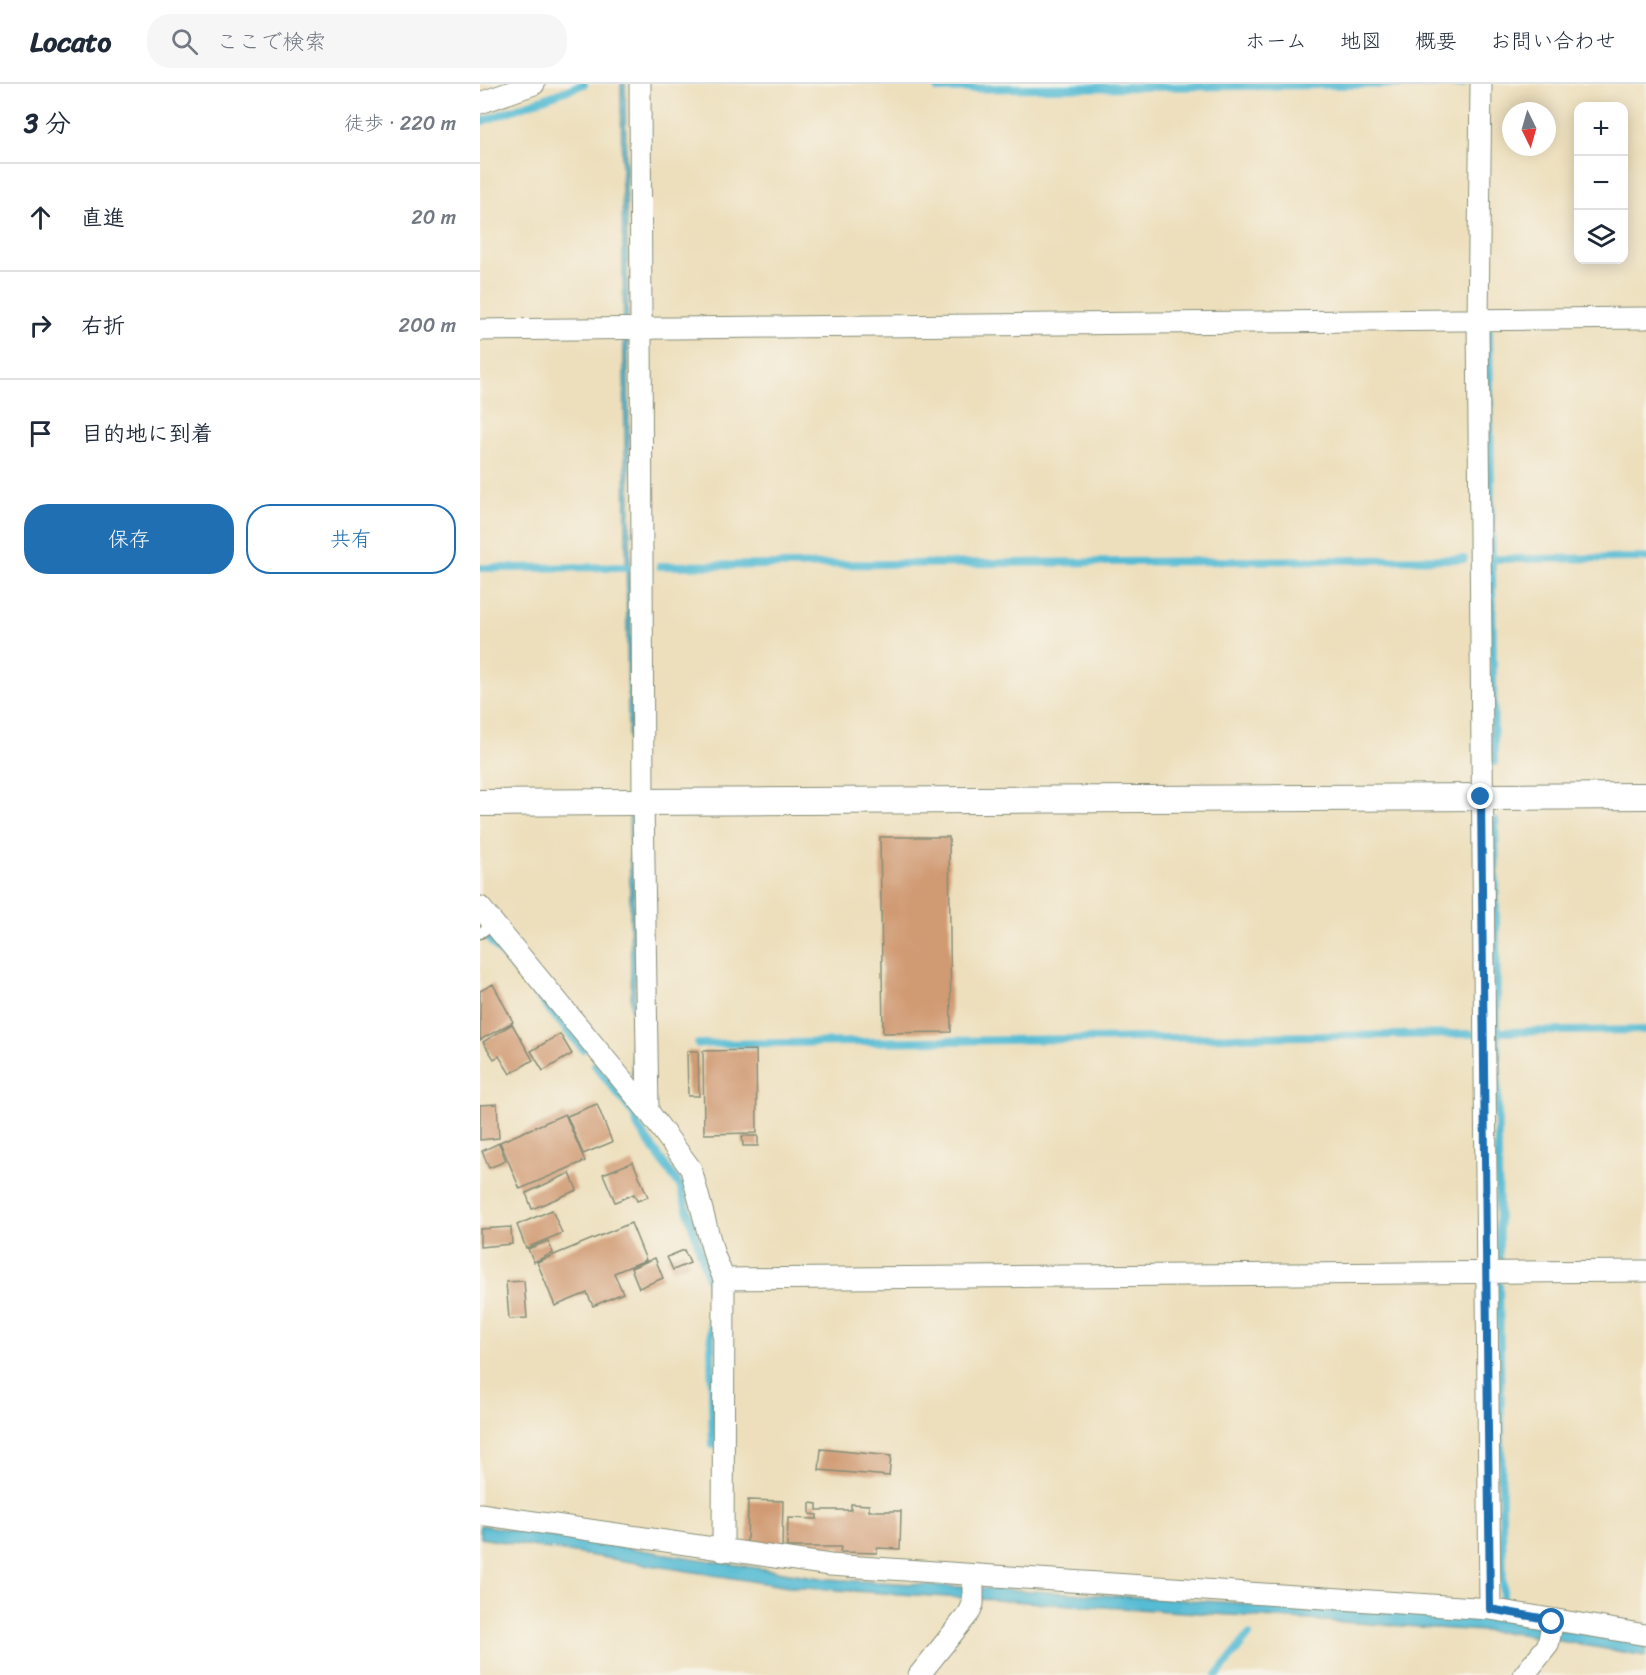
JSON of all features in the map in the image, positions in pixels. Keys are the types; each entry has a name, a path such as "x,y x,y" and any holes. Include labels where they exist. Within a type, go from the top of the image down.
{"street":[{"path":"480,103 534,84"},
{"path":"640,84 631,329 634,802 648,1111"},
{"path":"1481,84 1478,320 1490,1609"},
{"path":"480,330 1646,318"},
{"path":"480,803 1646,796"},
{"path":"484,921 648,1111 691,1169 714,1255 724,1279 723,1551"},
{"path":"724,1279 1646,1271"},
{"path":"480,1514 973,1588 1490,1609 1646,1635"},
{"path":"919,1675 969,1613 973,1588"},
{"path":"1524,1675 1548,1645 1552,1621"}],"water":[{"path":"621,84 625,84 636,1075 632,1075"},
{"path":"480,1525 828,1579 1491,1618 1646,1643 1646,1656 1515,1633 789,1587 480,1538"}],"building":[{"path":"880,837 949,837 951,1032 883,1033"},
{"path":"493,984 513,1022 480,1040 480,991"},
{"path":"512,1024 533,1060 510,1074 499,1056 494,1059 483,1042"},
{"path":"560,1034 572,1054 543,1071 531,1051"},
{"path":"756,1050 757,1133 704,1134 703,1051"},
{"path":"687,1051 698,1051 699,1096 688,1096"},
{"path":"497,1104 499,1138 480,1140 480,1105"},
{"path":"597,1104 612,1142 583,1154 567,1116"},
{"path":"565,1114 585,1161 520,1189 500,1142"},
{"path":"742,1136 758,1136 758,1146 743,1146"},
{"path":"499,1143 506,1161 489,1168 482,1151"},
{"path":"633,1162 648,1197 637,1201 634,1194 615,1202 603,1174"},
{"path":"570,1173 577,1190 532,1209 526,1193"},
{"path":"552,1210 562,1233 526,1248 517,1225"},
{"path":"631,1223 646,1260 614,1273 623,1293 593,1306 587,1293 555,1306 537,1262"},
{"path":"511,1227 512,1244 480,1247 480,1229"},
{"path":"548,1241 553,1253 534,1262 528,1249"},
{"path":"684,1250 690,1263 673,1270 667,1257"},
{"path":"655,1258 663,1278 639,1288 631,1268"},
{"path":"524,1281 527,1318 509,1319 506,1282"},
{"path":"821,1449 891,1456 889,1476 819,1470"},
{"path":"748,1500 783,1501 782,1547 747,1546"},
{"path":"810,1503 817,1504 817,1510 851,1510 851,1504 869,1505 869,1511 901,1511 900,1549 877,1548 877,1553 840,1552 841,1547 787,1547 788,1518 817,1519 817,1515 810,1514"}],"waterway":[{"path":"480,122 584,84"},
{"path":"938,89 1433,84"},
{"path":"1453,84 1462,84"},
{"path":"1489,331 1494,762"},
{"path":"1491,559 1646,558"},
{"path":"660,566 1464,559"},
{"path":"480,568 626,567"},
{"path":"1495,820 1499,1261"},
{"path":"489,939 583,1049"},
{"path":"1497,1032 1646,1030"},
{"path":"698,1044 1471,1034"},
{"path":"595,1065 636,1117"},
{"path":"636,1113 637,1126 680,1186 710,1284 713,1445"},
{"path":"1499,1285 1503,1596"},
{"path":"1217,1675 1249,1635"}],"route":[{"path":"1481,797 1490,1609 1552,1620 1552,1622"}]}
